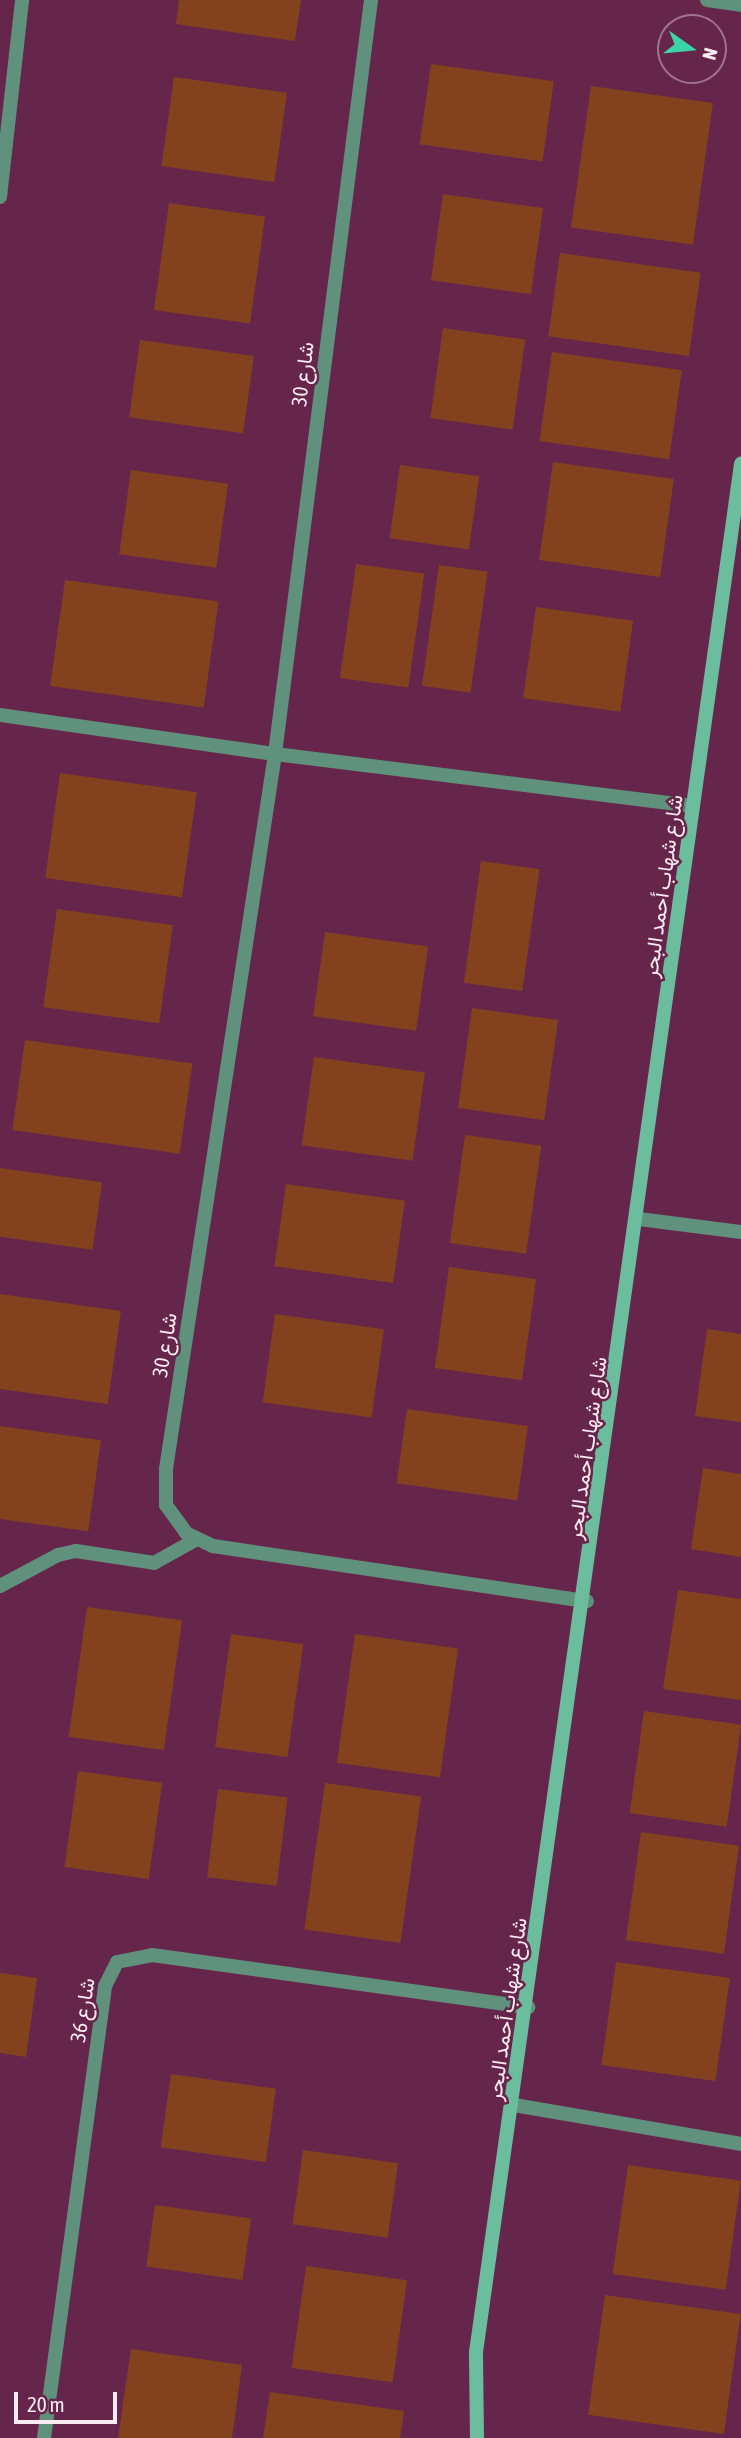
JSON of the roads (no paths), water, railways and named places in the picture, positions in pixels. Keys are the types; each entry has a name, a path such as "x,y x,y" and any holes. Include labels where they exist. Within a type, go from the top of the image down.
{"street":[{"path":"0,197 22,0"},
{"name":"شارع 30","path":"197,1539 173,1520 166,1469 275,754 371,0"},
{"path":"707,0 741,5"},
{"name":"شارع شهاب أحمد البحر","path":"477,2438 477,2352 587,1601 741,463"},
{"path":"0,715 275,754 693,806"},
{"path":"639,1219 741,1231"},
{"path":"0,1586 58,1555 76,1551 154,1563 197,1539 587,1601"},
{"name":"شارع 36","path":"44,2438 105,1986 117,1962 152,1955 528,2007"},
{"path":"514,2105 741,2144"}]}
